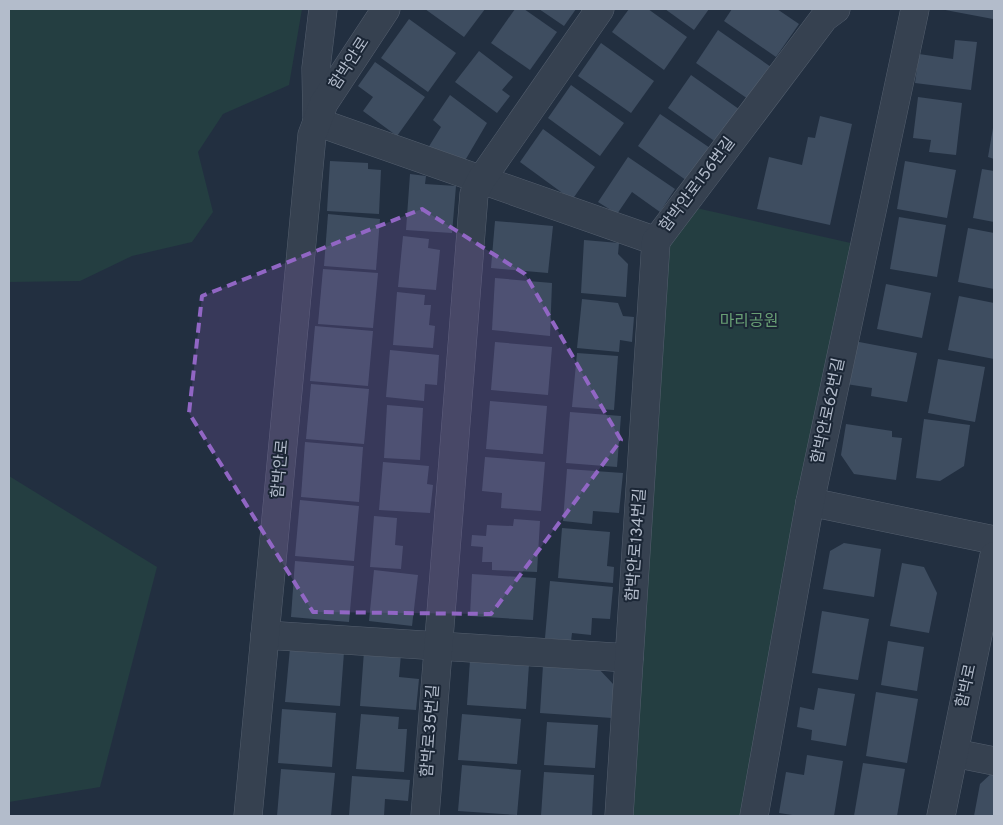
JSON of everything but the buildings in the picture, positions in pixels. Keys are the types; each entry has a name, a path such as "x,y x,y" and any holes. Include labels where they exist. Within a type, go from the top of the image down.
{"street":[{"name":"함박안로","path":"317,122 316,68 323,9"},
{"name":"함박안로","path":"248,816 312,135 324,103 386,9"},
{"path":"438,646 474,194 481,180 600,9"},
{"name":"함박안로156번길","path":"317,122 656,241 824,18 836,9"},
{"name":"함박안로62번길","path":"754,816 810,502 915,9"},
{"name":"함박안로134번길","path":"630,658 656,241"},
{"path":"810,502 994,540"},
{"name":"함박로","path":"941,816 994,556"},
{"path":"265,634 630,658 619,816"},
{"name":"함박로35번길","path":"425,816 438,646"},
{"path":"954,753 994,761"}],"highlighted area":[{"path":"422,209 525,274 621,440 491,614 313,612 189,413 202,296"}],"green space":[{"path":"9,9 302,9 289,85 223,114 198,152 213,212 192,242 132,256 80,281 9,282"},
{"name":"마리공원","path":"683,205 864,246 754,816 619,816 656,241"},
{"path":"9,476 157,567 100,787 9,802"}]}
